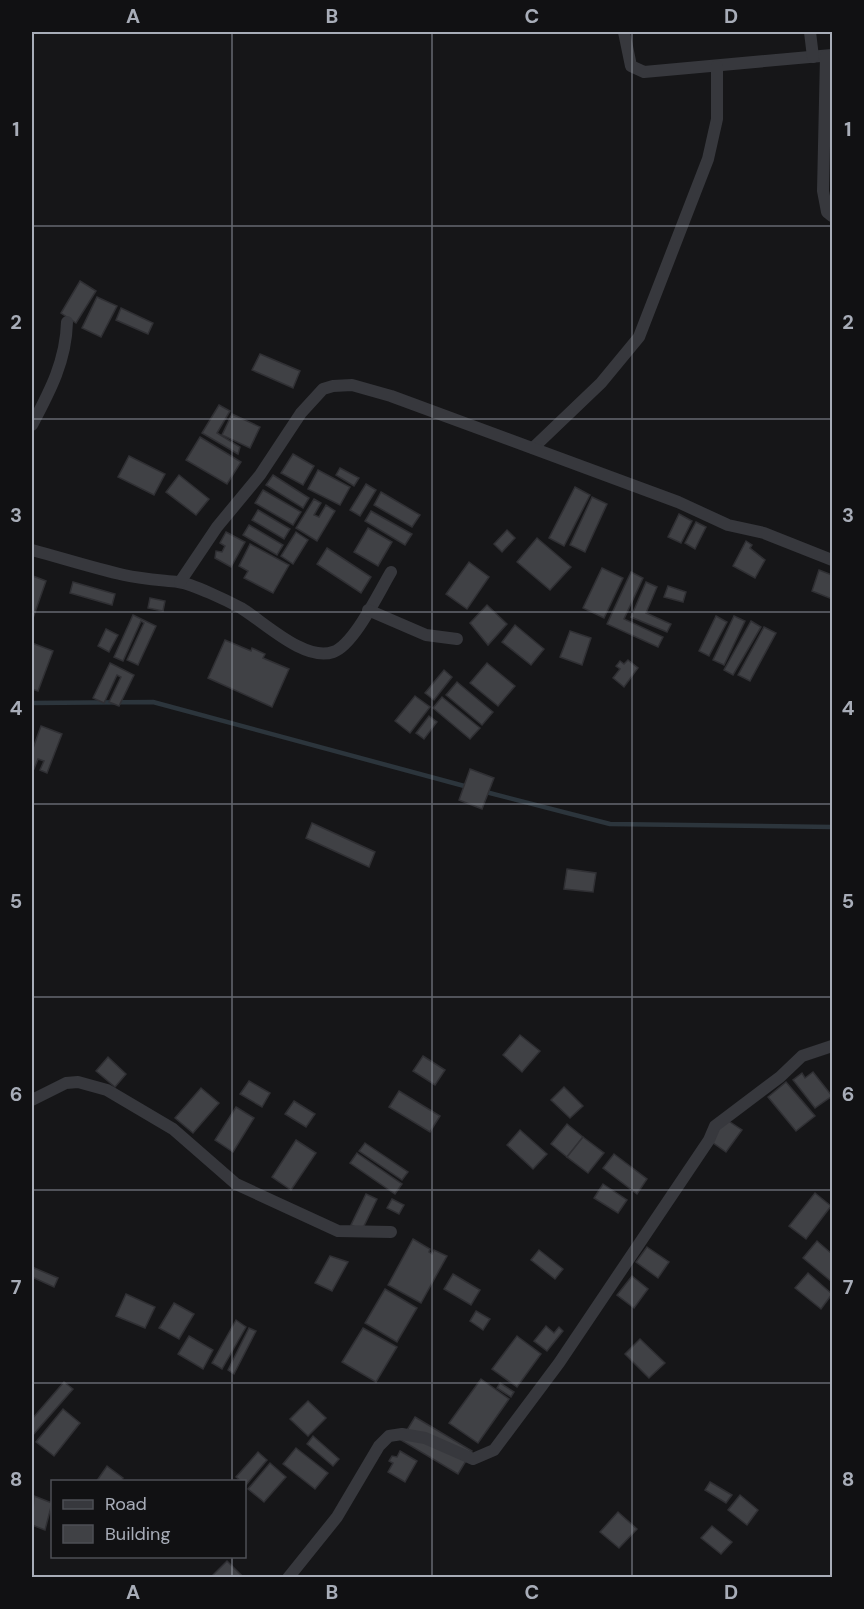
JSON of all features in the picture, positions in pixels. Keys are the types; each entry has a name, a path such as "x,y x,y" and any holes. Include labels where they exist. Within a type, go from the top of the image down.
{"street":[{"path":"624,32 632,66 644,72 824,56"},
{"path":"810,32 824,56 823,191 828,212 832,216"},
{"path":"533,448 601,383 639,337 708,159 717,118 717,66"},
{"path":"32,425 54,384 66,346 67,322"},
{"path":"180,582 217,527 260,475 301,413 323,389 352,385 391,396 678,502 728,525 765,533 832,560"},
{"path":"32,550 161,583 180,582 240,608 310,652 323,654 334,652 347,644 391,572"},
{"path":"368,610 426,636 457,639"},
{"path":"288,1578 337,1517 379,1446 389,1436 402,1434 425,1438 473,1459 494,1450 566,1354 709,1140 715,1126 763,1091 802,1056 832,1046"},
{"path":"32,1100 66,1083 78,1082 107,1090 173,1129 236,1184 338,1231 391,1232"}],"building":[{"path":"80,281 96,291 76,323 61,313"},
{"path":"97,297 117,306 101,337 82,328"},
{"path":"121,308 153,323 148,334 116,320"},
{"path":"260,354 300,371 293,388 252,370"},
{"path":"219,405 230,411 217,433 240,447 238,454 202,433"},
{"path":"232,414 260,427 250,448 222,435"},
{"path":"200,437 241,462 227,484 186,460"},
{"path":"293,454 314,466 303,485 281,473"},
{"path":"129,456 165,474 154,495 118,477"},
{"path":"340,468 359,478 354,486 336,475"},
{"path":"318,470 350,487 340,505 308,489"},
{"path":"179,475 209,499 196,515 166,492"},
{"path":"273,475 309,498 303,508 266,485"},
{"path":"366,484 376,490 360,516 350,510"},
{"path":"575,487 590,495 564,546 549,538"},
{"path":"263,490 301,512 293,525 255,503"},
{"path":"381,492 420,515 412,527 374,505"},
{"path":"592,497 607,504 585,552 570,545"},
{"path":"314,499 321,503 314,515 319,517 326,505 335,511 317,541 296,528"},
{"path":"258,510 290,529 284,539 252,520"},
{"path":"371,511 412,534 405,545 365,521"},
{"path":"679,514 692,521 681,543 668,537"},
{"path":"696,522 706,527 695,549 685,543"},
{"path":"249,525 283,545 277,555 243,535"},
{"path":"368,528 392,542 378,566 354,552"},
{"path":"507,530 515,538 502,552 494,544"},
{"path":"226,532 245,542 231,567 215,558 216,551 222,552 225,546 220,543"},
{"path":"296,532 308,540 293,564 281,556"},
{"path":"537,538 571,567 550,590 517,562"},
{"path":"746,541 752,545 750,548 765,560 755,578 733,566"},
{"path":"250,544 289,565 273,593 244,578 248,571 239,566"},
{"path":"327,548 371,577 361,593 317,564"},
{"path":"469,562 489,577 467,609 446,594"},
{"path":"602,568 623,578 604,618 583,608"},
{"path":"819,570 832,575 832,599 812,591"},
{"path":"631,572 643,578 624,619 663,637 658,647 607,624"},
{"path":"33,576 46,581 32,621 32,581"},
{"path":"73,582 115,594 112,605 70,593"},
{"path":"646,582 657,587 646,613 671,624 667,632 631,617"},
{"path":"668,586 686,592 683,602 664,597"},
{"path":"150,598 165,601 163,611 148,608"},
{"path":"487,605 507,624 488,645 470,623"},
{"path":"133,615 156,626 138,665 127,660 144,623 141,621 123,661 114,657"},
{"path":"716,616 727,622 709,656 699,651"},
{"path":"734,616 745,621 724,665 713,660"},
{"path":"751,621 761,627 733,675 724,670"},
{"path":"515,625 544,649 531,665 502,642"},
{"path":"764,627 776,633 750,681 738,675"},
{"path":"106,629 118,635 109,652 98,646"},
{"path":"570,631 591,638 582,665 560,657"},
{"path":"225,640 251,651 252,648 265,654 263,658 289,669 272,707 208,678"},
{"path":"32,643 53,651 38,691 32,689"},
{"path":"628,660 638,668 624,687 613,678 620,669 616,666 620,661 624,664"},
{"path":"110,663 134,675 119,706 109,702 121,677 117,675 104,703 93,698"},
{"path":"487,663 515,686 498,706 470,683"},
{"path":"444,670 452,677 434,700 425,693"},
{"path":"457,682 493,712 482,725 446,695"},
{"path":"415,696 430,707 410,733 395,721"},
{"path":"442,697 480,728 470,739 433,708"},
{"path":"429,716 437,722 424,739 416,733"},
{"path":"41,726 62,734 47,773 40,770 44,761 38,759 34,769 32,768 32,751"},
{"path":"470,769 494,778 482,809 459,800"},
{"path":"312,823 375,852 369,867 306,838"},
{"path":"567,869 596,873 593,892 564,889"},
{"path":"520,1035 540,1051 522,1072 503,1055"},
{"path":"423,1056 445,1070 435,1085 413,1071"},
{"path":"108,1057 126,1074 115,1087 96,1071"},
{"path":"813,1072 832,1096 815,1108 793,1080 802,1073 805,1078"},
{"path":"249,1081 270,1093 262,1107 240,1094"},
{"path":"786,1082 815,1116 796,1131 768,1097"},
{"path":"564,1087 583,1106 570,1118 551,1100"},
{"path":"201,1088 219,1103 193,1133 175,1118"},
{"path":"399,1091 440,1116 430,1132 389,1107"},
{"path":"294,1101 315,1114 306,1127 285,1114"},
{"path":"236,1107 254,1118 233,1152 215,1140"},
{"path":"724,1118 742,1130 726,1152 709,1140"},
{"path":"567,1124 583,1137 567,1157 551,1144"},
{"path":"520,1130 547,1154 533,1169 507,1145"},
{"path":"583,1137 604,1153 588,1173 567,1157"},
{"path":"296,1140 316,1153 291,1190 272,1177"},
{"path":"365,1143 408,1172 402,1180 359,1151"},
{"path":"357,1153 402,1184 395,1194 350,1163"},
{"path":"614,1154 647,1179 637,1194 603,1168"},
{"path":"603,1184 627,1200 618,1213 594,1198"},
{"path":"815,1193 831,1206 806,1239 789,1226"},
{"path":"366,1194 377,1199 362,1230 351,1225"},
{"path":"392,1199 404,1205 399,1214 387,1208"},
{"path":"413,1239 430,1249 429,1252 432,1254 434,1250 447,1256 421,1303 388,1285"},
{"path":"817,1241 832,1254 832,1282 803,1258"},
{"path":"647,1247 669,1262 658,1278 636,1262"},
{"path":"539,1250 563,1269 555,1279 531,1260"},
{"path":"330,1256 348,1262 332,1291 315,1283"},
{"path":"32,1267 58,1278 54,1287 32,1277"},
{"path":"808,1273 832,1294 821,1309 795,1288"},
{"path":"453,1274 480,1290 471,1305 444,1289"},
{"path":"632,1276 648,1289 634,1308 617,1295"},
{"path":"385,1289 417,1308 397,1342 365,1323"},
{"path":"126,1294 155,1307 145,1328 116,1316"},
{"path":"174,1303 194,1314 179,1339 159,1328"},
{"path":"476,1311 490,1319 483,1330 470,1321"},
{"path":"236,1320 246,1327 222,1369 212,1363"},
{"path":"546,1326 554,1333 559,1327 563,1331 547,1351 534,1341"},
{"path":"249,1328 256,1331 234,1374 228,1370"},
{"path":"363,1328 397,1347 376,1382 342,1362"},
{"path":"189,1336 213,1350 203,1369 178,1354"},
{"path":"517,1336 541,1354 517,1387 492,1369"},
{"path":"640,1339 665,1363 649,1378 625,1354"},
{"path":"481,1379 509,1399 478,1443 449,1423"},
{"path":"64,1382 73,1389 32,1436 32,1419"},
{"path":"500,1383 514,1392 511,1397 497,1388"},
{"path":"308,1401 326,1418 308,1436 290,1419"},
{"path":"63,1409 80,1423 54,1456 36,1442"},
{"path":"415,1417 472,1451 458,1474 401,1440"},
{"path":"313,1436 339,1459 333,1466 307,1444"},
{"path":"296,1448 328,1473 315,1489 283,1464"},
{"path":"400,1451 417,1461 405,1482 388,1472 393,1463 389,1461 392,1456 397,1457"},
{"path":"258,1452 267,1460 246,1485 246,1480 236,1477"},
{"path":"270,1463 286,1477 264,1502 248,1489"},
{"path":"107,1466 123,1478 122,1480 97,1480"},
{"path":"710,1482 732,1495 726,1503 705,1490"},
{"path":"740,1495 758,1510 747,1525 728,1510"},
{"path":"34,1496 51,1503 45,1530 32,1525"},
{"path":"618,1512 637,1529 619,1548 600,1532"},
{"path":"712,1526 732,1542 721,1554 701,1538"},
{"path":"227,1561 244,1578 212,1576"}],"waterway":[{"path":"32,703 153,702 468,787"},
{"path":"482,791 610,824 832,827"}]}
